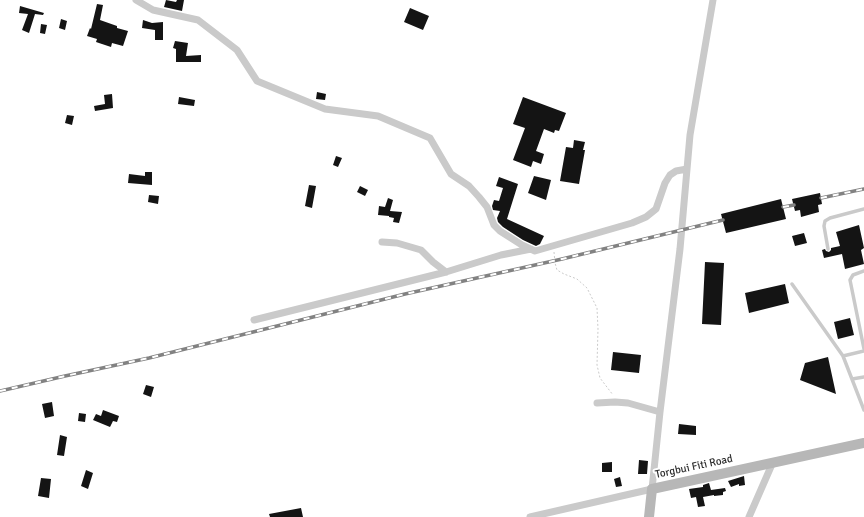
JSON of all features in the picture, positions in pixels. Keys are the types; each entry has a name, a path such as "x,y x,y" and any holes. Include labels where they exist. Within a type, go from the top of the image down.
{"street":[{"path":"136,0 153,10 198,20 237,50 257,81 324,109 378,116 430,138 451,174 469,186 487,207 494,225 500,231 535,251 632,223 646,217 656,209 665,182 670,175 676,171 687,169"},
{"path":"649,517 680,249 690,135 713,0"},
{"path":"382,242 397,243 421,250 446,272"},
{"path":"254,320 446,272 501,255 532,249"},
{"path":"597,403 628,403 660,412"},
{"name":"Torgbui Fiti Road","path":"530,517 864,443"},
{"path":"749,517 773,462"}],"lane":[{"path":"828,249 824,226 825,221 830,218 864,209"},
{"path":"843,356 864,350 850,280 855,273 864,271"},
{"path":"792,284 843,356 864,410"},
{"path":"852,380 864,377"}],"path":[{"path":"554,246 557,270 577,278 587,288 597,308 597,365 600,378 613,393 615,402"}],"building":[{"path":"166,0 176,2 177,0 184,0 182,11 164,7"},
{"path":"97,4 103,5 100,20 117,26 117,28 128,31 123,46 112,43 111,47 96,42 97,39 87,36 90,28 91,29"},
{"path":"20,6 44,13 43,15 35,14 29,33 22,30 28,14 19,13"},
{"path":"410,8 429,16 423,30 404,22"},
{"path":"61,19 67,21 65,30 59,28"},
{"path":"143,20 152,23 163,22 163,40 155,40 155,30 142,28"},
{"path":"41,24 47,25 45,34 40,33"},
{"path":"175,41 188,43 186,56 201,55 201,62 176,62 176,49 173,48"},
{"path":"317,92 326,94 325,100 316,99"},
{"path":"112,94 113,108 95,111 94,106 105,104 104,95"},
{"path":"179,97 195,100 194,106 178,104"},
{"path":"523,97 566,113 559,131 555,130 554,133 544,129 536,151 544,154 541,164 533,161 531,167 513,160 525,128 513,124"},
{"path":"67,115 74,116 72,125 65,123"},
{"path":"574,140 585,142 579,184 560,181 566,147 573,148"},
{"path":"336,156 342,158 338,167 333,165"},
{"path":"145,172 152,172 152,185 128,183 129,174 145,176"},
{"path":"534,176 551,180 546,200 528,193"},
{"path":"499,177 518,184 507,219 544,236 540,244 536,246 523,240 498,222 497,218 500,211 493,210 492,206 494,200 499,201 503,188 496,186"},
{"path":"309,185 316,186 312,208 305,206"},
{"path":"360,186 368,190 365,196 357,192"},
{"path":"820,193 822,204 818,205 819,212 801,217 800,210 795,211 792,199"},
{"path":"149,195 159,196 158,204 148,202"},
{"path":"388,198 393,200 390,211 402,212 399,223 393,222 394,218 389,216 378,215 379,206 385,207"},
{"path":"781,199 786,219 726,233 721,214"},
{"path":"859,225 864,248 861,250 864,264 845,269 842,254 824,258 822,250 825,249 829,252 831,248 840,246 836,232"},
{"path":"804,233 807,243 795,246 792,236"},
{"path":"705,262 724,263 721,325 702,324"},
{"path":"785,284 789,303 749,313 745,293"},
{"path":"850,318 854,335 838,339 834,322"},
{"path":"613,352 641,355 639,373 611,370"},
{"path":"828,357 836,394 800,380 805,363"},
{"path":"146,385 154,387 151,397 143,394"},
{"path":"52,402 54,416 45,418 42,404"},
{"path":"103,410 119,416 117,422 113,421 110,427 93,420 96,414 101,416"},
{"path":"79,413 86,414 85,422 78,421"},
{"path":"679,424 696,426 696,435 678,434"},
{"path":"60,435 67,437 64,456 57,455"},
{"path":"639,460 648,461 647,474 638,474"},
{"path":"612,462 612,472 602,472 602,463"},
{"path":"86,470 93,473 88,489 81,486"},
{"path":"744,476 745,485 739,486 739,484 731,487 728,481"},
{"path":"620,477 622,486 616,487 614,479"},
{"path":"41,478 51,479 49,498 38,496"},
{"path":"709,483 711,490 725,488 726,491 723,492 723,495 703,497 705,506 698,507 696,497 691,498 689,489 703,487 703,485"},
{"path":"301,508 303,517 270,517 269,514"}],"railway":[{"path":"821,198 864,189"},
{"path":"783,207 794,205"},
{"path":"0,391 149,358 405,294 562,259 723,220"}]}
